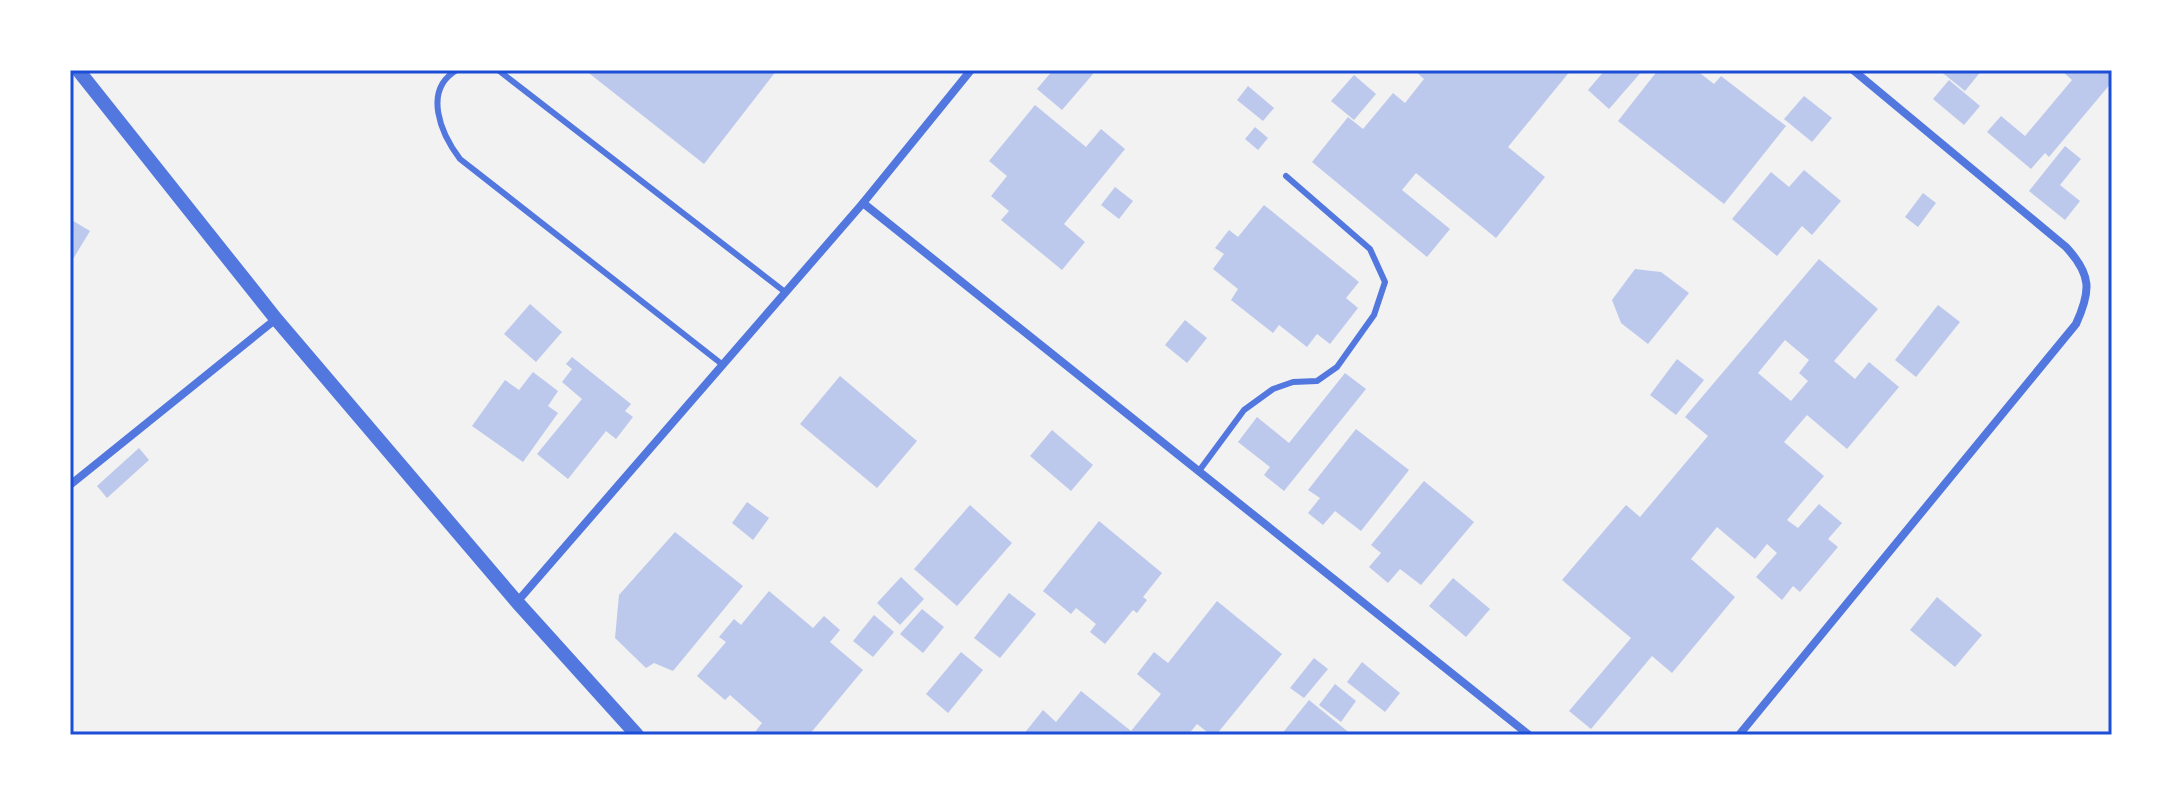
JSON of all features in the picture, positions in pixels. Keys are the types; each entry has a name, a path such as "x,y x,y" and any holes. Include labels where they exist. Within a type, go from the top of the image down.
{"street":[{"path":"78,70 276,319 517,602 637,735"},
{"path":"517,602 863,203 971,70"},
{"path":"1739,735 2076,324 2087,293 2086,277 2079,261 2066,247 1853,70"},
{"path":"863,203 1529,735"},
{"path":"70,485 276,319"}],"lane":[{"path":"457,70 441,86 437,102 443,133 460,159 723,365"},
{"path":"498,70 785,292"},
{"path":"1199,471 1244,410 1273,389 1293,382 1317,381 1337,367 1374,315 1385,282 1370,249 1286,176"}],"building":[{"path":"585,70 777,70 704,164"},
{"path":"1053,70 1088,70 1093,74 1062,110 1037,89"},
{"path":"1414,70 1571,70 1508,147 1545,177 1496,238 1416,173 1402,190 1450,229 1427,257 1312,162 1348,117 1363,129 1393,93 1405,103 1424,79"},
{"path":"1605,70 1643,70 1609,109 1588,90"},
{"path":"1658,70 1696,70 1714,84 1721,76 1786,126 1724,204 1618,121"},
{"path":"1939,70 1982,70 1965,91"},
{"path":"2061,70 2112,70 2112,82 2049,157 2045,153 2031,169 1987,132 2001,116 2025,136 2072,80"},
{"path":"1354,75 1376,94 1354,120 1331,101"},
{"path":"1949,80 1980,106 1964,125 1933,99"},
{"path":"1248,86 1274,108 1263,121 1237,100"},
{"path":"1804,96 1832,118 1812,142 1784,119"},
{"path":"1035,105 1086,147 1101,129 1125,149 1064,224 1085,242 1062,270 1001,220 1009,211 991,196 1007,176 989,161"},
{"path":"1255,127 1268,138 1258,150 1245,139"},
{"path":"2065,146 2081,159 2060,185 2080,201 2065,220 2029,191"},
{"path":"1804,170 1841,201 1812,235 1802,226 1777,256 1732,219 1771,172 1789,187"},
{"path":"1115,187 1133,201 1119,219 1101,205"},
{"path":"1923,193 1936,203 1918,227 1905,217"},
{"path":"1264,205 1359,282 1346,298 1358,308 1330,344 1317,334 1307,347 1279,325 1273,333 1231,300 1238,289 1213,269 1224,254 1215,248 1229,230 1238,237"},
{"path":"70,219 90,231 70,264"},
{"path":"1819,259 1878,309 1834,361 1855,379 1869,362 1899,387 1847,449 1807,415 1784,442 1824,476 1787,520 1798,528 1819,504 1842,523 1828,539 1838,547 1800,592 1793,586 1782,600 1756,577 1777,553 1767,544 1755,559 1717,527 1691,559 1735,597 1672,673 1652,656 1591,729 1569,711 1631,638 1562,580 1626,505 1640,517 1708,436 1685,417","holes":["1785,340 1809,360 1799,373 1808,381 1791,401 1758,373"]},
{"path":"1635,269 1661,272 1689,293 1648,344 1621,323 1612,300"},
{"path":"530,304 562,332 536,362 504,334"},
{"path":"1938,305 1960,322 1916,377 1895,360"},
{"path":"1185,320 1207,338 1187,363 1165,345"},
{"path":"572,357 631,404 625,411 633,417 616,439 606,431 568,479 537,454 582,399 562,382 572,369 566,364"},
{"path":"1677,359 1704,380 1676,415 1650,395"},
{"path":"533,372 558,391 548,406 558,413 523,462 472,426 505,380 519,390"},
{"path":"1345,373 1366,389 1284,491 1264,475 1270,467 1238,442 1257,417 1289,443"},
{"path":"840,376 917,441 877,488 800,424"},
{"path":"1356,429 1409,470 1361,531 1335,511 1323,525 1308,513 1320,498 1308,490"},
{"path":"1052,430 1093,465 1071,491 1030,456"},
{"path":"139,448 149,460 107,498 97,486"},
{"path":"1424,481 1474,522 1421,585 1400,569 1388,583 1369,567 1381,553 1371,545"},
{"path":"747,502 769,518 753,540 732,523"},
{"path":"970,505 1012,543 957,606 914,569"},
{"path":"1099,521 1162,573 1143,597 1147,600 1137,613 1133,610 1105,644 1090,632 1096,624 1076,608 1071,614 1043,591"},
{"path":"675,532 743,586 673,671 654,663 646,668 615,638 619,595"},
{"path":"901,577 924,599 900,625 877,603"},
{"path":"1453,578 1490,609 1466,637 1429,606"},
{"path":"769,591 813,628 824,616 840,630 830,642 863,670 809,735 759,735 755,732 762,723 730,695 725,700 697,676 726,642 719,637 734,619 741,625"},
{"path":"1009,593 1036,614 1000,658 974,638"},
{"path":"1937,597 1982,635 1955,667 1910,630"},
{"path":"1217,601 1282,654 1216,735 1211,735 1197,724 1188,735 1023,735 1043,710 1056,722 1081,691 1131,731 1161,694 1137,674 1154,652 1168,663"},
{"path":"922,609 944,627 923,653 900,634"},
{"path":"874,615 894,632 873,657 853,641"},
{"path":"961,652 983,670 948,713 926,694"},
{"path":"1314,658 1328,669 1304,698 1290,688"},
{"path":"1362,662 1400,693 1385,712 1347,682"},
{"path":"1335,684 1356,701 1341,722 1319,705"},
{"path":"1309,700 1352,735 1281,735"}]}
